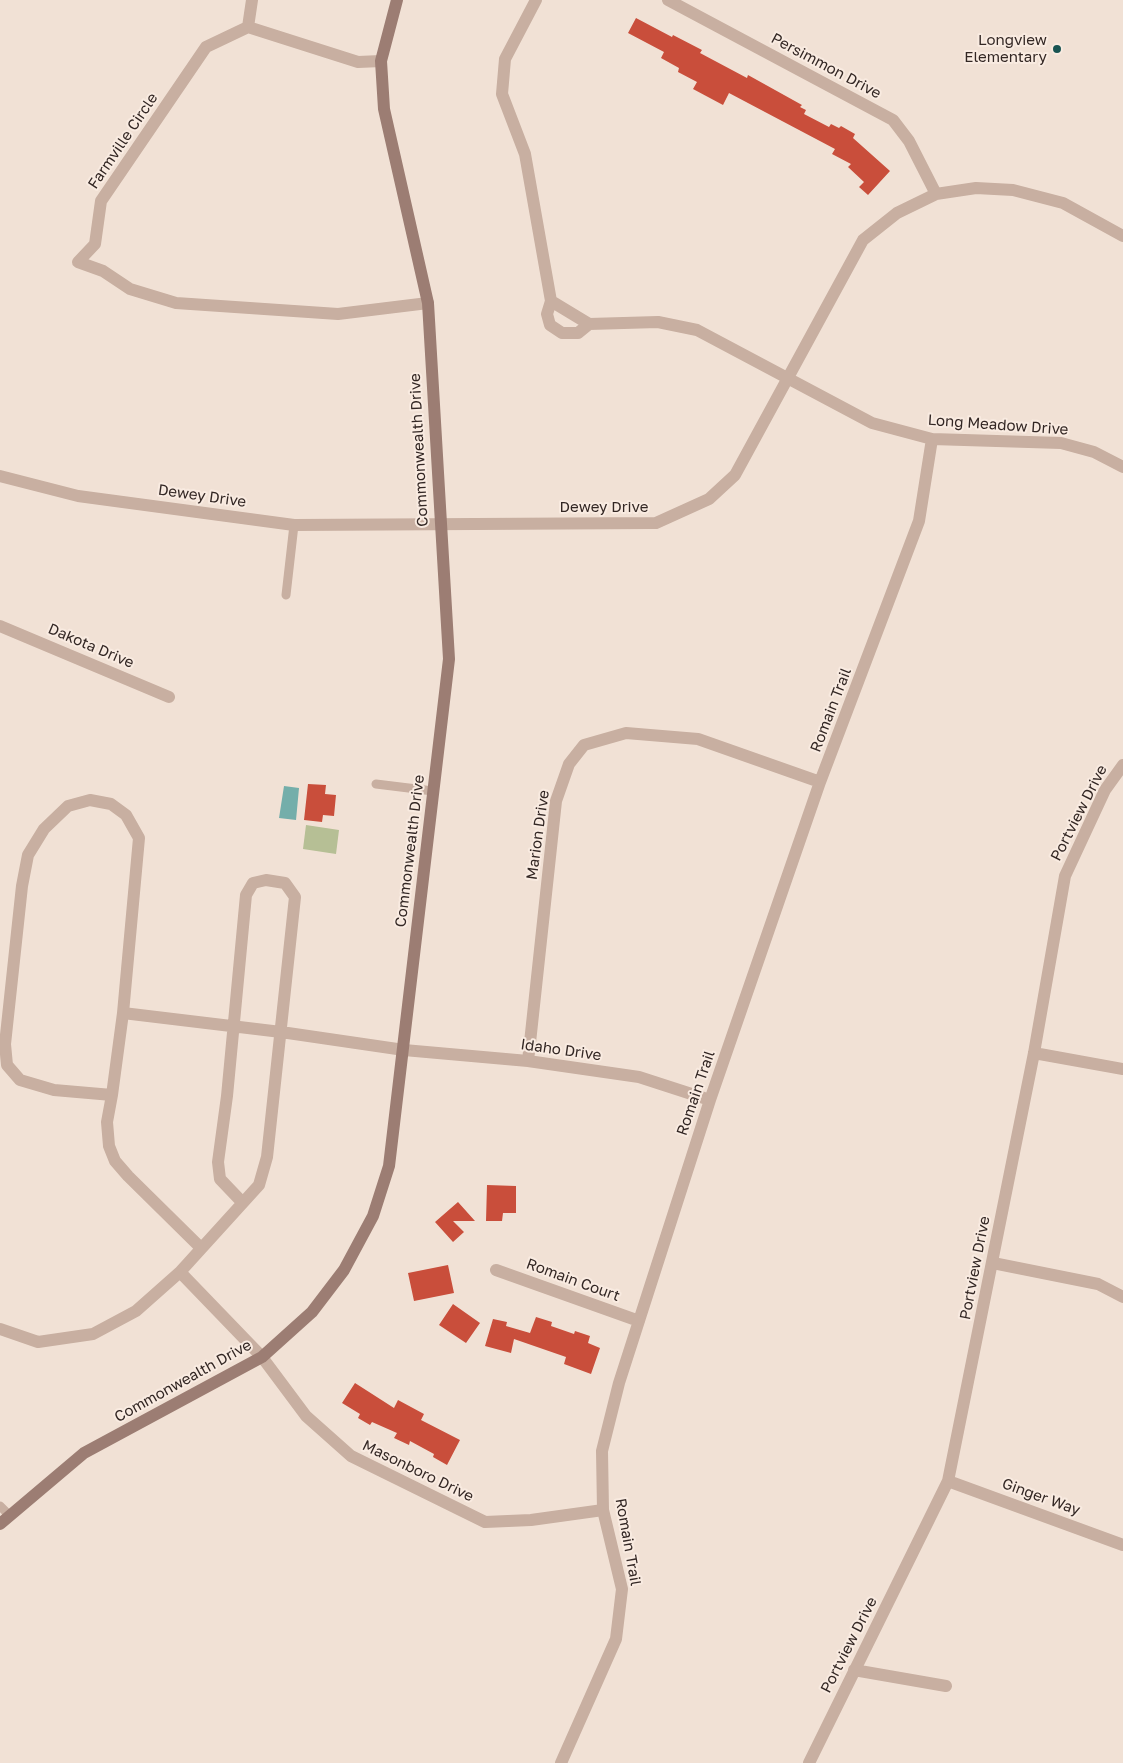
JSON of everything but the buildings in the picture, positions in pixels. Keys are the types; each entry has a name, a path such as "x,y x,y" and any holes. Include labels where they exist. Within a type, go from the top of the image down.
{"street":[{"path":"252,0 248,28 358,62 381,61"},
{"name":"Commonwealth Drive","path":"3,1515 84,1453 262,1357 312,1312 344,1270 373,1216 389,1166 449,659 439,524 428,303 384,109 381,61 397,0"},
{"path":"536,0 505,59 502,94 525,154 551,301 547,314 550,325 562,333 578,333 589,324"},
{"name":"Persimmon Drive","path":"668,0 893,120 909,141 936,194"},
{"name":"Farmville Circle","path":"248,28 206,47 101,201 95,244 78,262 103,271 130,288 176,303 338,314 428,303"},
{"name":"Dewey Drive","path":"1,481 78,496 294,525 656,523 709,499 736,475 863,240 897,214 936,194 976,188 1013,190 1063,204 1123,236"},
{"path":"551,301 589,324 658,322 697,330 789,378"},
{"name":"Long Meadow Drive","path":"789,378 872,423 932,439 1061,443 1094,452 1123,468"},
{"name":"Romain Trail","path":"561,1763 616,1638 622,1589 603,1510 602,1451 619,1383 710,1100 820,782 919,521 932,439"},
{"name":"Dakota Drive","path":"0,626 168,697"},
{"name":"Marion Drive","path":"528,1061 556,801 569,764 584,745 626,733 698,739 820,782"},
{"name":"Portview Drive","path":"809,1763 948,1481 1034,1053 1065,876 1106,790 1123,765"},
{"path":"112,1095 54,1090 20,1080 7,1065 4,1044 22,886 28,854 44,829 68,806 90,800 110,804 126,815 139,838 123,1013 112,1095 107,1122 109,1146 115,1161 128,1176 201,1248"},
{"path":"0,1329 38,1342 93,1334 136,1311 180,1272 241,1201 258,1185 267,1157 295,897 286,883 266,880 253,883 246,895 234,1026 218,1162 220,1179 241,1201"},
{"name":"Idaho Drive","path":"123,1013 281,1032 404,1050 528,1061 639,1077 710,1100"},
{"path":"1034,1053 1123,1069"},
{"path":"993,1263 1098,1284 1123,1297"},
{"name":"Romain Court","path":"496,1270 638,1321"},
{"name":"Masonboro Drive","path":"180,1272 262,1357 306,1416 351,1456 485,1522 530,1520 603,1510"},
{"name":"Ginger Way","path":"948,1481 1123,1545"},
{"path":"854,1670 946,1686"}],"lane":[{"path":"286,595 294,525"},
{"path":"376,784 434,791"}],"green space":[{"path":"306,825 339,830 336,854 303,849"}],"water":[{"path":"284,786 299,788 296,820 279,818"}],"place":[{"name":"Longview Elementary","path":"1057,49"}]}
